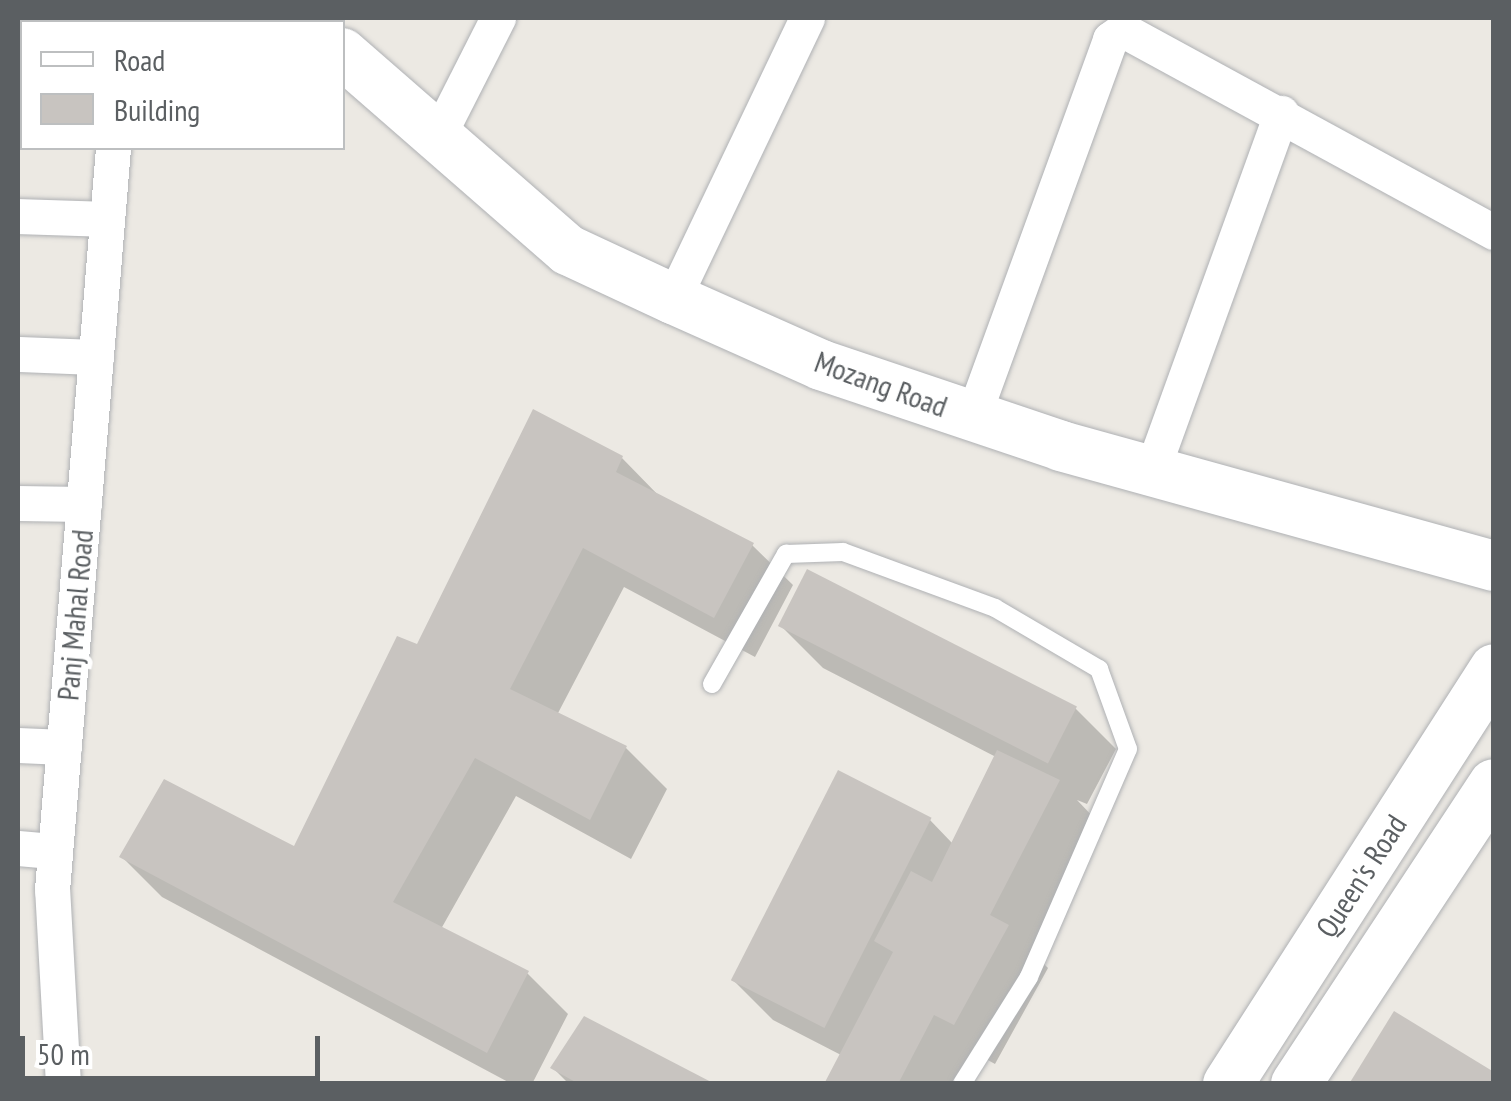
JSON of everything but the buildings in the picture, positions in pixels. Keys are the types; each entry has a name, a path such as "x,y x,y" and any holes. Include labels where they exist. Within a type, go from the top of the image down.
{"main road":[{"name":"Mozang Road","path":"345,56 568,250 673,300 821,364 972,416 1151,473 1494,566"},
{"name":"Queen's Road","path":"1228,1084 1494,669"},
{"name":"Queen's Road","path":"1296,1084 1494,784"}],"street":[{"path":"437,138 498,18"},
{"path":"673,300 807,18"},
{"path":"972,416 1110,38 1123,30 1142,34 1494,232"},
{"path":"1151,473 1281,113"},
{"name":"Panj Mahal Road","path":"63,1084 56,851 113,150"},
{"path":"18,216 107,219"},
{"path":"18,354 96,356"},
{"path":"18,503 84,504"},
{"path":"18,745 64,747"},
{"path":"18,848 56,851"}],"lane":[{"path":"712,684 786,554 843,552 860,558 995,608 1099,669 1128,749 1029,977 962,1084"}]}
